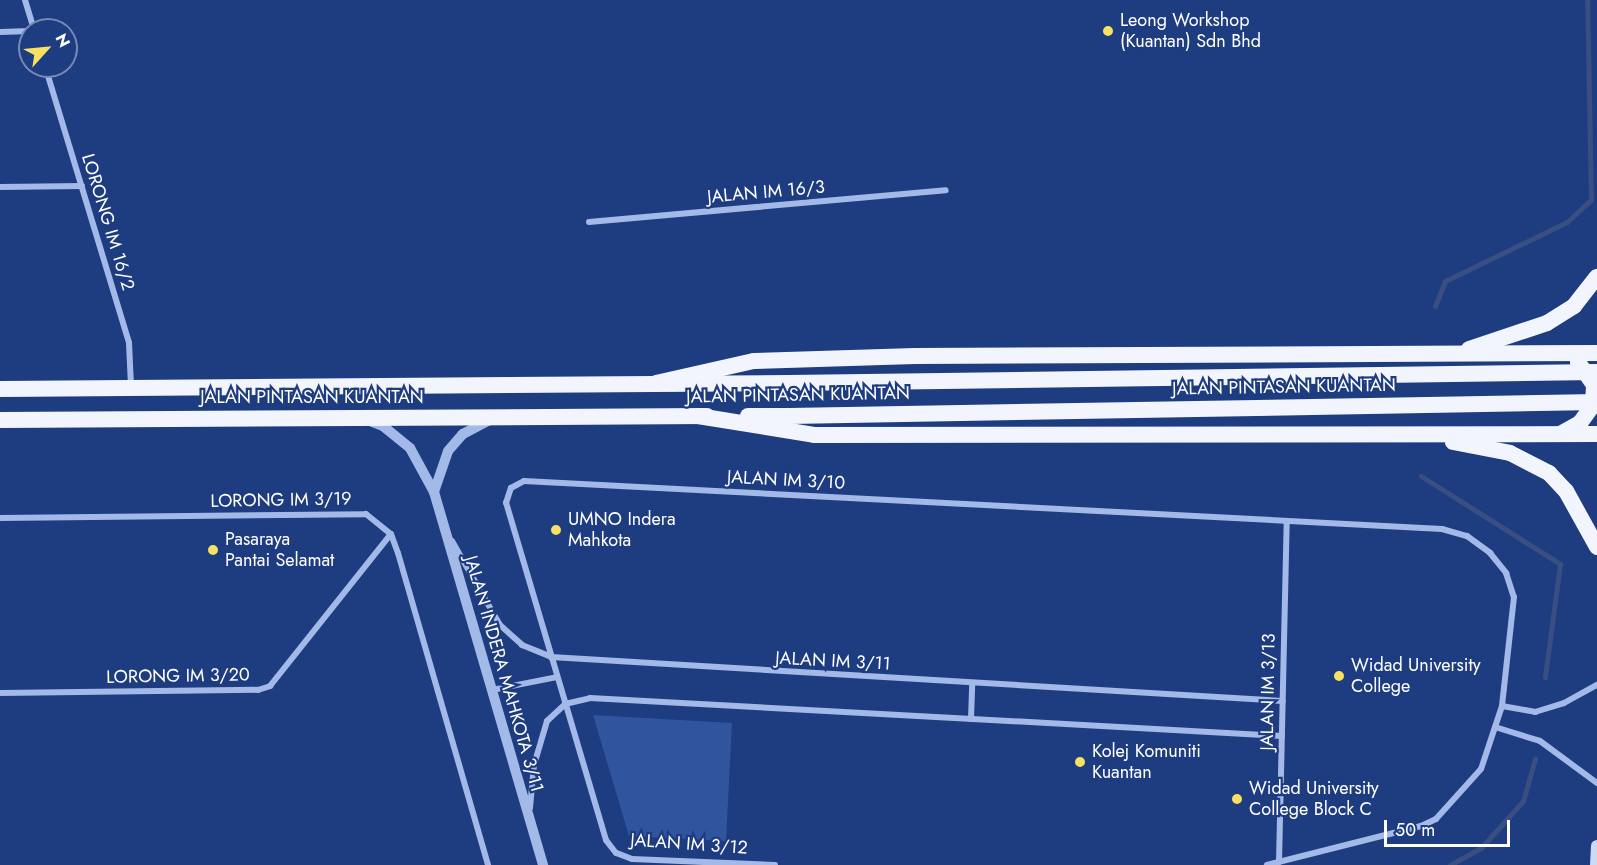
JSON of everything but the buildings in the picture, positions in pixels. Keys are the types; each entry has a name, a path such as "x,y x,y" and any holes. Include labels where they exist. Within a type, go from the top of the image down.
{"highway":[{"path":"1454,354 1547,323 1574,306 1597,277"},
{"path":"656,383 765,361 915,356 1597,353"},
{"path":"1549,354 1575,359 1593,385 1593,405 1587,415 1561,434"},
{"name":"JALAN PINTASAN KUANTAN","path":"0,389 789,383 1597,372"},
{"name":"JALAN PINTASAN KUANTAN","path":"0,420 356,416 789,416 1597,402"},
{"path":"698,416 814,435 1597,434"},
{"path":"1414,435 1510,453 1537,465 1566,491 1597,547"}],"main road":[{"path":"1596,865 1597,846"}],"street":[{"path":"26,0 31,18"},
{"path":"0,32 18,31"},
{"name":"LORONG IM 16/2","path":"49,78 129,343 131,388"},
{"path":"0,188 82,186"},
{"name":"JALAN IM 16/3","path":"589,222 946,190"},
{"name":"JALAN INDERA MAHKOTA 3/11","path":"356,416 383,426 410,448 434,492 543,865"},
{"path":"434,492 448,451 463,434 496,416"},
{"name":"JALAN IM 3/10","path":"565,704 506,503 511,488 524,480 1442,529 1467,536 1490,553 1506,573 1514,597 1502,706 1481,769 1436,819 1421,826 1279,862"},
{"name":"LORONG IM 3/19","path":"0,518 366,514 391,534"},
{"name":"JALAN IM 3/13","path":"1279,862 1287,522"},
{"name":"JALAN IM 3/11","path":"446,532 500,625 522,645 551,657 1283,701"},
{"path":"391,534 488,865"},
{"name":"LORONG IM 3/20","path":"0,693 258,690 270,686 391,534"},
{"path":"492,690 557,677"},
{"path":"970,719 972,683"},
{"path":"1502,706 1535,712 1564,703 1597,685"},
{"path":"535,839 530,807 536,753 547,721 565,704 590,698 1282,736"},
{"name":"JALAN IM 3/12","path":"565,704 606,840 616,853 632,859 775,865"},
{"path":"1495,727 1540,741 1597,783"},
{"path":"1267,865 1279,862"}],"shaded area":[{"path":"593,715 732,723 726,841 629,836"}],"waterway":[{"path":"1435,306 1445,281 1567,222 1591,200 1587,0"},
{"path":"1421,476 1560,564 1545,677"},
{"path":"1450,865 1481,848 1523,801 1535,759"}],"place":[{"name":"Leong Workshop (Kuantan) Sdn Bhd","path":"1108,31"},
{"name":"UMNO Indera Mahkota","path":"556,530"},
{"name":"Pasaraya Pantai Selamat","path":"213,550"},
{"name":"Widad University College","path":"1339,676"},
{"name":"Kolej Komuniti Kuantan","path":"1080,762"},
{"name":"Widad University College Block C","path":"1237,799"}]}
